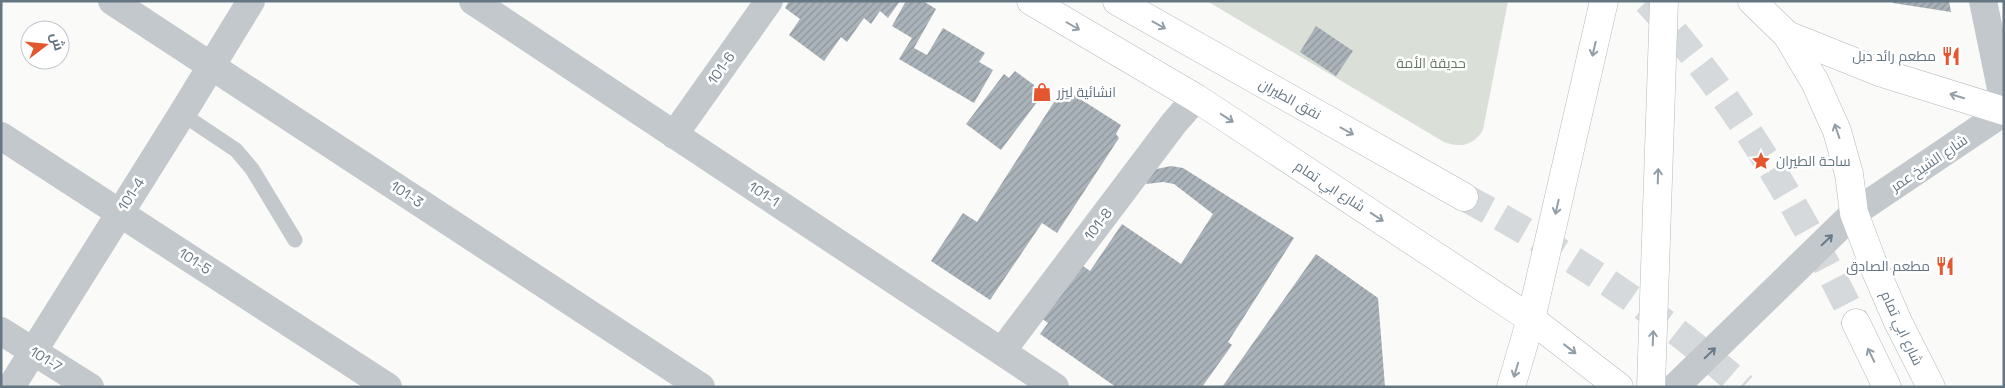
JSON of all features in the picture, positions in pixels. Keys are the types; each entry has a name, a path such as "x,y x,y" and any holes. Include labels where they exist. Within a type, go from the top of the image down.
{"main road":[{"name":"شارع ابي تمام","path":"1031,1 1196,98 1531,319 1619,387"},
{"name":"نفق الطيران","path":"1117,1 1464,197"},
{"path":"1511,387 1531,319 1604,1"},
{"path":"1651,387 1664,1"},
{"path":"1752,1 1788,35 1815,82 1837,131 1849,174 1854,213"},
{"path":"1788,35 1882,73 2004,112"},
{"name":"شارع ابي تمام","path":"1854,213 1898,322 1931,387"},
{"path":"1856,323 1887,387"}],"street":[{"name":"101-3","path":"112,1 701,387"},
{"name":"101-4","path":"11,387 251,1"},
{"name":"101-1","path":"473,1 1055,387"},
{"name":"101-6","path":"674,135 769,1"},
{"path":"1983,1 2004,102"},
{"name":"101-8","path":"1002,351 1174,123 1196,98"},
{"name":"شارع الشيخ عمر","path":"1854,213 2004,112"},
{"name":"101-5","path":"1,136 388,387"},
{"path":"1675,387 1854,213"},
{"name":"101-7","path":"1,331 90,387"}],"lane":[{"path":"182,114 236,150 252,169 295,240"}],"green space":[{"name":"حديقة الأمة","path":"1207,1 1508,1 1483,130 1475,139 1466,144 1455,145 1444,142"}],"building":[{"path":"789,1 900,1 888,18 880,11 871,24 864,18 847,42 841,37 824,61 789,35 800,19 785,8"},
{"path":"906,1 923,1 936,9 914,48 927,55 943,28 985,53 979,62 993,70 974,103 899,59 912,38 892,26"},
{"path":"1892,1 1949,1 1951,12 1893,3"},
{"path":"1316,26 1353,51 1336,76 1300,52"},
{"path":"1015,71 1034,85 1037,102 1001,150 966,124 1004,74 1009,78"},
{"path":"1063,88 1121,125 1116,134 1119,138 1057,233 1042,223 990,300 931,261 963,213 977,222"},
{"path":"1171,166 1183,168 1294,238 1228,342 1232,345 1202,387 1116,387 1040,334 1048,323 1037,315 1076,261 1090,271 1122,224 1181,264 1213,214 1174,184 1163,182 1146,184 1152,170"},
{"path":"1316,254 1378,298 1385,387 1222,387"}],"tunnel":[{"path":"1647,1 1679,37 1708,75 1763,154 1812,238 1856,323"},
{"path":"1464,197 1538,238 1609,283 1678,333 1743,387"}],"place":[{"name":"مطعم رائد دبل","path":"1951,56"},
{"name":"انشائية ليزر","path":"1042,92"},
{"name":"ساحة الطيران","path":"1761,161"},
{"name":"مطعم الصادق","path":"1945,266"}]}
